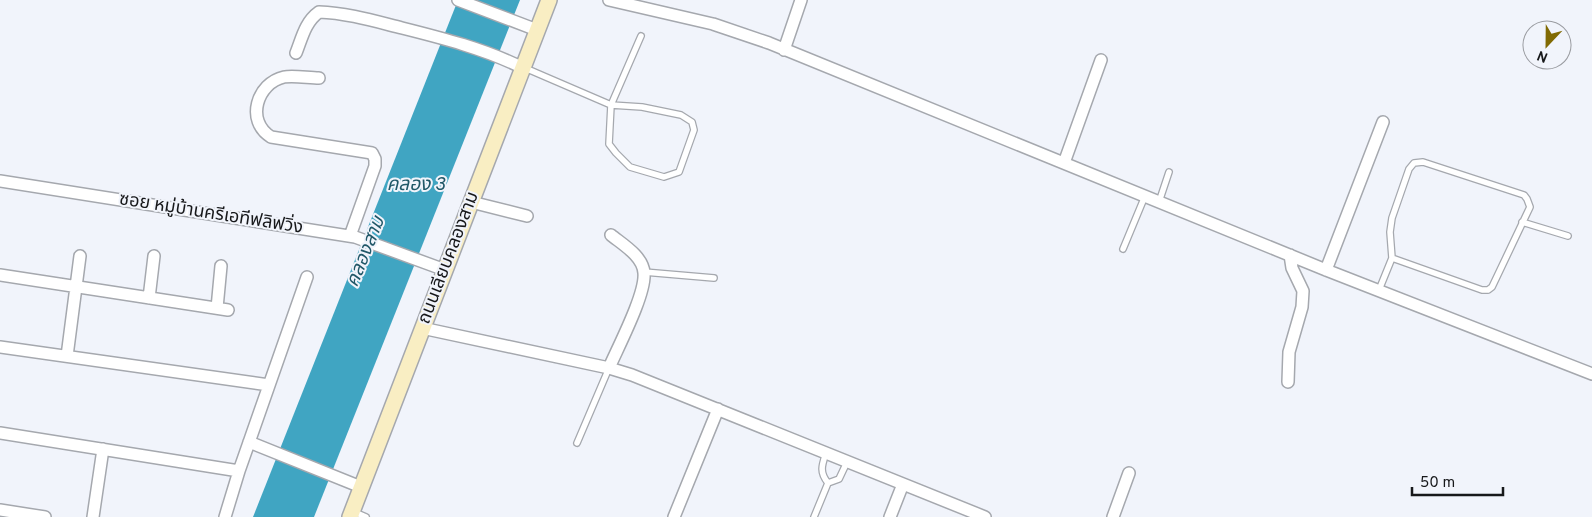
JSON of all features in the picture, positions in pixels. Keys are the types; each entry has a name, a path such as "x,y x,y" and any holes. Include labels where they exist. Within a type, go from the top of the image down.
{"main road":[{"name":"ถนนเลียบคลองสาม","path":"356,515 361,487 549,0"}],"street":[{"path":"458,0 537,30"},
{"path":"609,0 714,24 784,50 1326,270 1592,374"},
{"path":"784,50 801,0"},
{"path":"296,53 306,26 312,17 318,12 341,13 430,35 504,58 523,68"},
{"path":"1064,163 1101,60"},
{"path":"319,78 284,77 272,84 260,94 256,105 258,124 263,132 271,137 372,153 375,159 374,166 352,236"},
{"path":"1326,270 1383,122"},
{"name":"ซอย หมู่บ้านครีเอทีฟลิฟวิ่ง","path":"0,181 352,236 445,270"},
{"path":"471,202 527,216"},
{"path":"608,368 640,297 644,272 640,261 611,235"},
{"path":"1288,382 1289,352 1303,299 1303,291 1292,268 1290,255"},
{"path":"66,356 80,256"},
{"path":"149,298 154,256"},
{"path":"0,275 222,309 221,266"},
{"path":"225,517 239,471 307,277"},
{"path":"422,328 608,368 632,375 985,517"},
{"path":"0,346 269,385"},
{"path":"674,517 718,410"},
{"path":"0,433 239,471"},
{"path":"249,442 361,487"},
{"path":"93,517 103,450"},
{"path":"1113,517 1129,472"},
{"path":"890,517 903,484"},
{"path":"0,510 45,517"}],"lane":[{"path":"523,68 611,104 642,107 681,116 692,122 694,130 679,172 664,177 630,167 610,144 611,104 641,36"},
{"path":"1379,290 1392,258 1390,232 1392,218 1409,169 1414,163 1423,162 1524,195 1527,198 1530,207 1492,287 1488,290 1482,290 1392,258"},
{"path":"1159,202 1169,172"},
{"path":"1123,249 1144,196"},
{"path":"1522,222 1568,236"},
{"path":"644,272 714,278"},
{"path":"578,443 608,368"},
{"path":"826,453 821,471 828,483"},
{"path":"828,483 839,480 847,462"},
{"path":"814,517 828,483"}],"water":[{"name":"คลอง 3","path":"458,0 520,0 314,517 253,517"}],"water label":[{"name":"คลองสาม","path":"366,252"}]}
